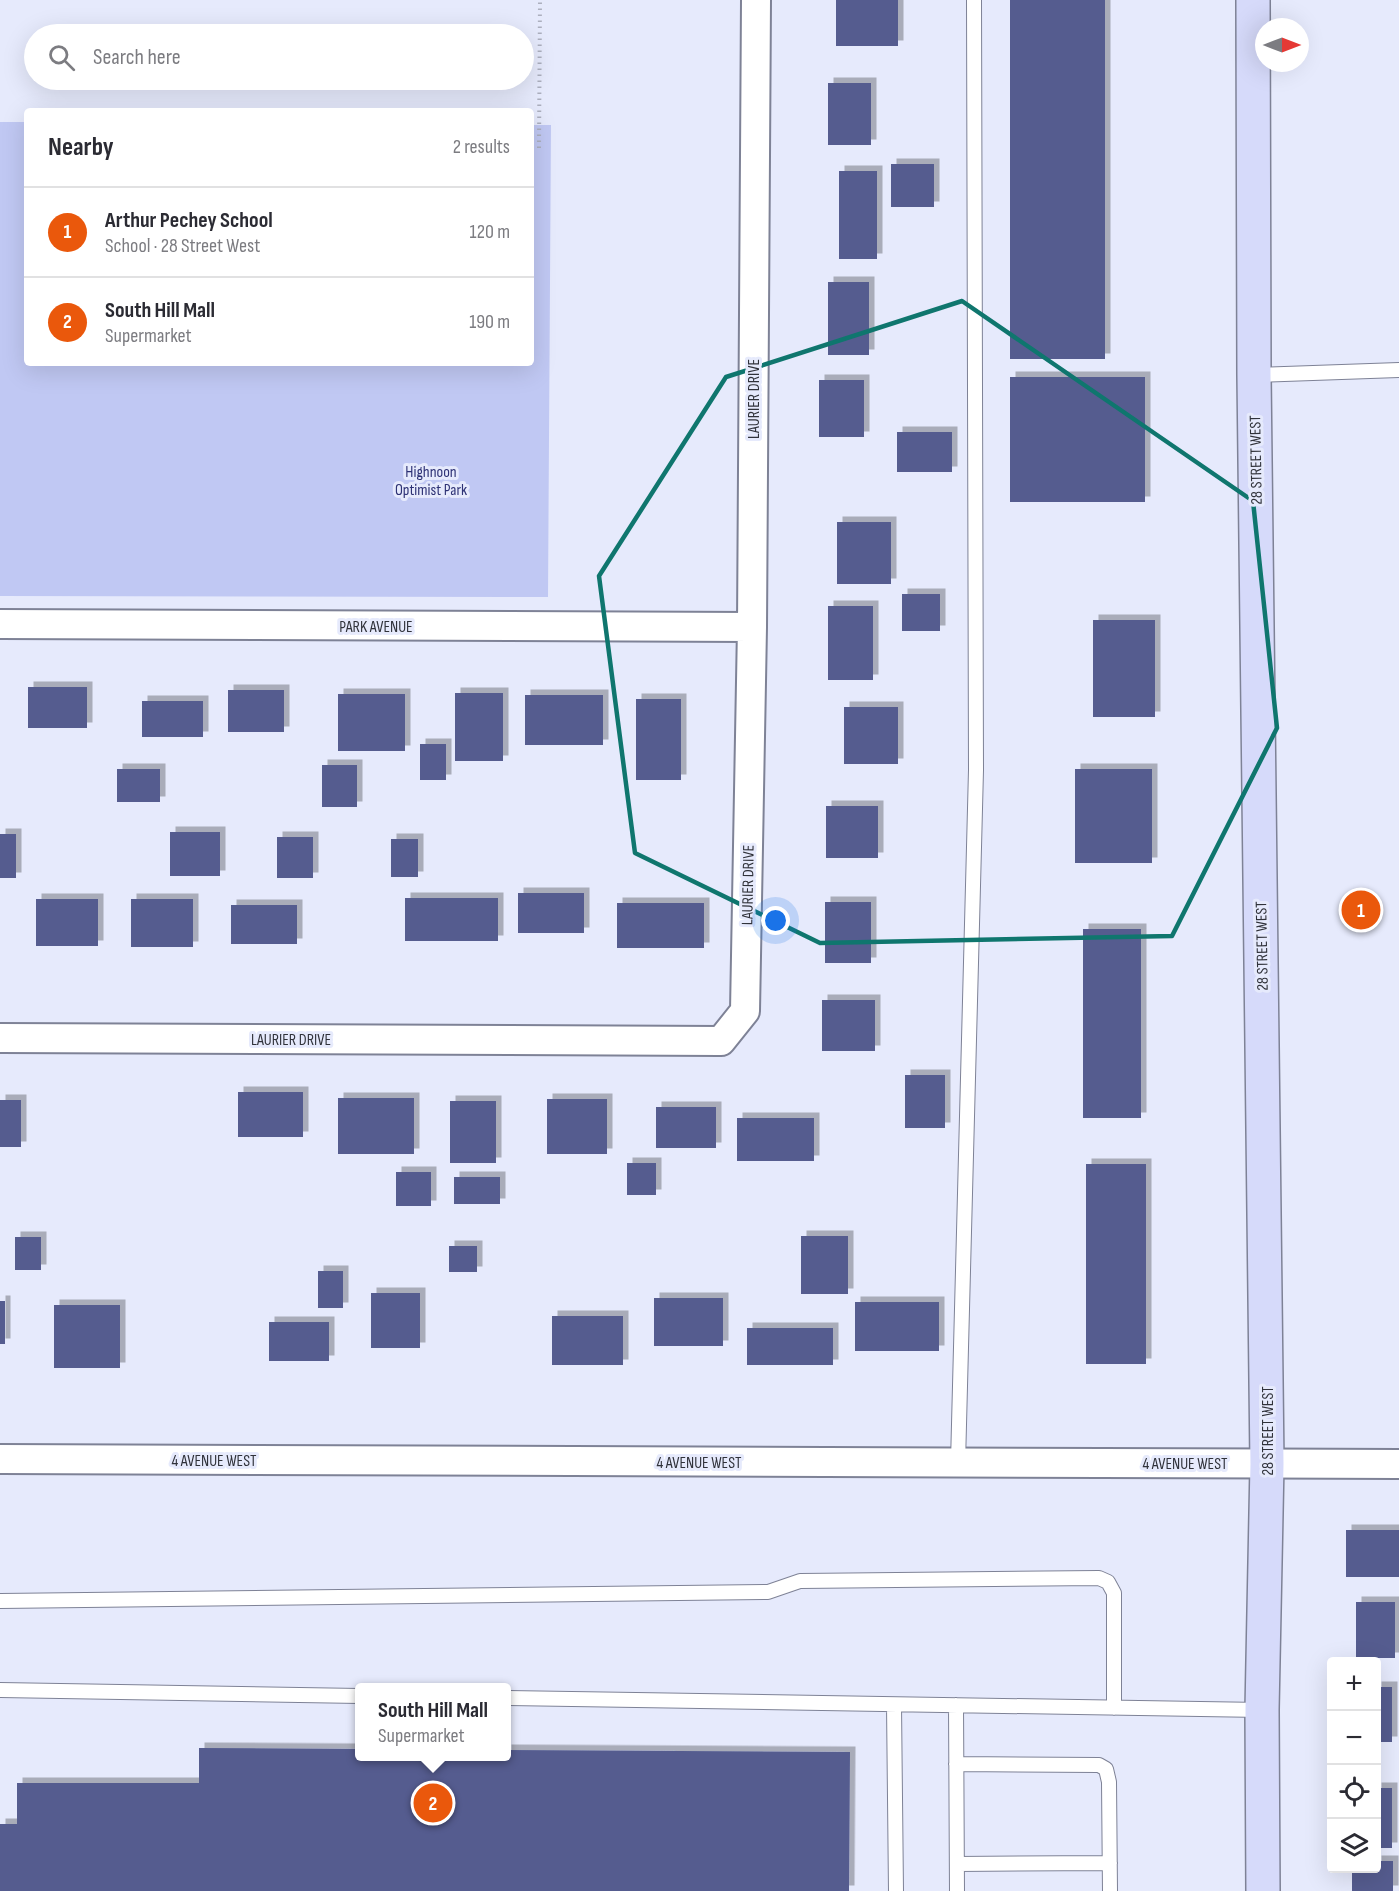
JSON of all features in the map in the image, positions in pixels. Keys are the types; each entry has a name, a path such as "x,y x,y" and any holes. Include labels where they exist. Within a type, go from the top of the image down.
{"main road":[{"name":"28 STREET WEST","path":"1253,0 1254,375 1267,1464 1262,1710 1263,1891"}],"street":[{"name":"LAURIER DRIVE","path":"0,1038 721,1041 745,1011 752,627 756,0"},
{"name":"PARK AVENUE","path":"0,624 752,627"},
{"name":"4 AVENUE WEST","path":"0,1459 1399,1464"}],"lane":[{"path":"958,1463 976,770 974,0"},
{"path":"1254,375 1399,370"},
{"path":"0,1601 768,1592 800,1581 1099,1578 1108,1582 1114,1593 1114,1708"},
{"path":"0,1690 355,1696"},
{"path":"511,1698 1262,1710"},
{"path":"894,1704 896,1891"},
{"path":"956,1706 957,1891"},
{"path":"956,1764 1099,1765 1106,1769 1109,1782 1110,1891"},
{"path":"957,1864 1110,1863"}],"path":[{"path":"538,148 540,0"}],"highlighted area":[{"path":"962,301 1253,501 1277,728 1172,936 820,943 635,853 599,576 726,377"}],"green space":[{"name":"Highnoon Optimist Park","path":"0,122 24,122 24,366 534,366 534,125 551,125 548,597 0,596"}],"building":[{"path":"836,0 898,0 898,46 836,46"},
{"path":"1010,0 1105,0 1105,359 1010,359"},
{"path":"828,83 871,83 871,145 828,145"},
{"path":"891,164 934,164 934,207 891,207"},
{"path":"839,171 877,171 877,259 839,259"},
{"path":"828,282 869,282 869,355 828,355"},
{"path":"1010,377 1145,377 1145,502 1010,502"},
{"path":"819,380 864,380 864,437 819,437"},
{"path":"897,432 952,432 952,472 897,472"},
{"path":"837,522 891,522 891,584 837,584"},
{"path":"902,594 940,594 940,631 902,631"},
{"path":"828,606 873,606 873,680 828,680"},
{"path":"1093,620 1155,620 1155,717 1093,717"},
{"path":"28,687 87,687 87,728 28,728"},
{"path":"228,690 284,690 284,732 228,732"},
{"path":"455,693 503,693 503,761 455,761"},
{"path":"338,694 405,694 405,751 338,751"},
{"path":"525,695 603,695 603,745 525,745"},
{"path":"636,699 681,699 681,780 636,780"},
{"path":"142,701 203,701 203,737 142,737"},
{"path":"844,707 898,707 898,764 844,764"},
{"path":"420,744 446,744 446,780 420,780"},
{"path":"322,765 357,765 357,807 322,807"},
{"path":"117,769 160,769 160,802 117,802"},
{"path":"1075,769 1152,769 1152,863 1075,863"},
{"path":"826,806 878,806 878,858 826,858"},
{"path":"170,832 220,832 220,876 170,876"},
{"path":"0,834 16,834 16,878 0,878"},
{"path":"277,837 313,837 313,878 277,878"},
{"path":"391,839 418,839 418,877 391,877"},
{"path":"518,893 584,893 584,933 518,933"},
{"path":"405,898 498,898 498,941 405,941"},
{"path":"36,899 98,899 98,946 36,946"},
{"path":"131,899 193,899 193,947 131,947"},
{"path":"825,902 871,902 871,963 825,963"},
{"path":"617,903 704,903 704,948 617,948"},
{"path":"231,905 297,905 297,944 231,944"},
{"path":"1083,929 1141,929 1141,1118 1083,1118"},
{"path":"822,1000 875,1000 875,1051 822,1051"},
{"path":"905,1075 945,1075 945,1128 905,1128"},
{"path":"238,1092 303,1092 303,1137 238,1137"},
{"path":"338,1098 414,1098 414,1154 338,1154"},
{"path":"547,1099 607,1099 607,1154 547,1154"},
{"path":"0,1100 21,1100 21,1147 0,1147"},
{"path":"450,1101 496,1101 496,1163 450,1163"},
{"path":"656,1107 716,1107 716,1148 656,1148"},
{"path":"737,1118 814,1118 814,1161 737,1161"},
{"path":"627,1163 656,1163 656,1195 627,1195"},
{"path":"1086,1164 1146,1164 1146,1364 1086,1364"},
{"path":"396,1172 431,1172 431,1206 396,1206"},
{"path":"454,1177 500,1177 500,1204 454,1204"},
{"path":"801,1236 848,1236 848,1294 801,1294"},
{"path":"15,1237 41,1237 41,1270 15,1270"},
{"path":"449,1246 477,1246 477,1272 449,1272"},
{"path":"318,1271 343,1271 343,1308 318,1308"},
{"path":"371,1293 420,1293 420,1348 371,1348"},
{"path":"654,1298 723,1298 723,1346 654,1346"},
{"path":"0,1301 5,1301 5,1344 0,1344"},
{"path":"855,1302 939,1302 939,1351 855,1351"},
{"path":"54,1305 120,1305 120,1368 54,1368"},
{"path":"552,1316 623,1316 623,1365 552,1365"},
{"path":"269,1322 329,1322 329,1361 269,1361"},
{"path":"747,1328 833,1328 833,1365 747,1365"},
{"path":"1346,1530 1399,1530 1399,1577 1346,1577"},
{"path":"1356,1602 1395,1602 1395,1658 1356,1657"},
{"path":"1381,1687 1392,1687 1392,1742 1381,1742"},
{"path":"199,1748 355,1749 355,1761 511,1761 511,1750 850,1752 849,1891 0,1891 0,1824 17,1824 17,1783 199,1783"},
{"path":"1381,1788 1392,1788 1392,1848 1381,1848"},
{"path":"1381,1861 1393,1861 1393,1891 1352,1891 1352,1873 1381,1873"}],"place":[{"name":"Arthur Pechey School","path":"1361,910"},
{"name":"South Hill Mall","path":"433,1803"}]}
